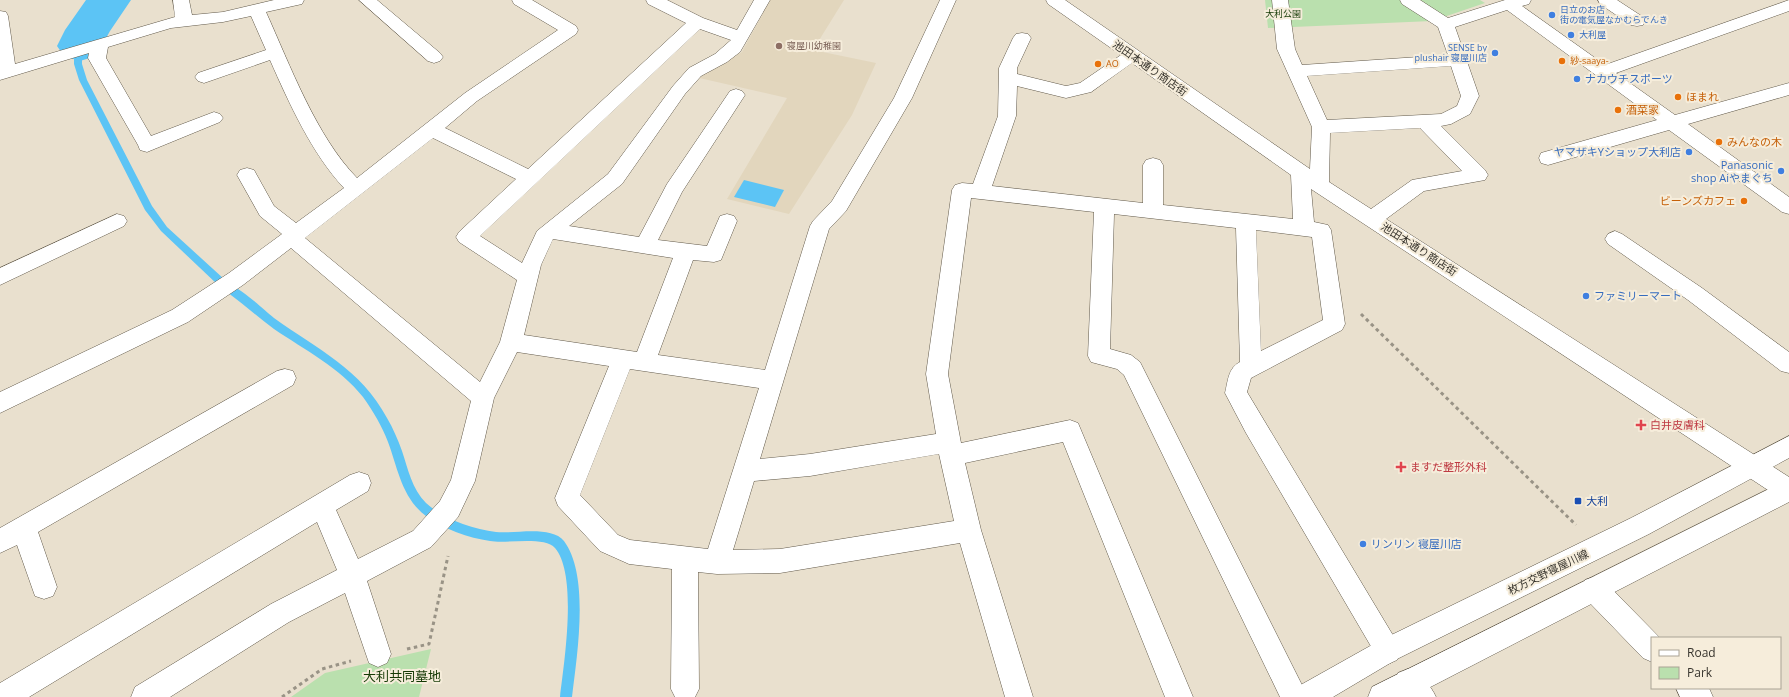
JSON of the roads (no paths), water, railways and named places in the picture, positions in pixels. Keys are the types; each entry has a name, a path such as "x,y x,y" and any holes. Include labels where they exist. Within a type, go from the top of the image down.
{"street":[{"path":"181,0 184,21"},
{"path":"0,16 4,72 170,23 223,17 296,0"},
{"path":"367,0 434,57"},
{"path":"0,403 180,316 236,279 356,189 471,97 570,30 520,0"},
{"path":"654,0 697,22 742,38"},
{"path":"145,697 280,613 422,539 449,509 463,480 482,398 511,342 531,265 544,236 549,230 615,179 679,90 695,72 721,58 734,48 742,38 762,0"},
{"path":"717,562 820,226 839,206 903,98 948,0"},
{"name":"池田本通り商店街","path":"1054,0 1319,185 1789,490"},
{"path":"1321,127 1444,120 1464,110 1470,96 1446,24 1408,0"},
{"path":"1606,0 1637,21"},
{"path":"1282,1 1286,49 1321,127 1319,185"},
{"path":"1446,24 1516,2 1602,72 1672,122 1781,192 1789,207"},
{"path":"1602,72 1789,5"},
{"path":"256,9 299,104 337,169 356,189"},
{"path":"528,277 466,237 697,22"},
{"path":"980,192 1007,116 1008,68 1022,38"},
{"path":"100,44 97,58 147,145 214,118"},
{"path":"204,77 276,52"},
{"path":"1008,78 1066,92 1085,88 1132,54"},
{"path":"1296,71 1458,60"},
{"path":"1548,158 1789,89"},
{"path":"645,246 674,190 736,95"},
{"path":"1372,219 1419,185 1478,175 1424,121"},
{"path":"430,129 530,178"},
{"path":"1153,165 1153,212"},
{"path":"1300,171 1304,228"},
{"path":"247,175 267,211 293,236 482,398"},
{"path":"1019,697 969,530 950,449 937,374 962,190 1321,230 1334,324 1241,372 1236,393 1254,426 1388,651"},
{"path":"1104,206 1100,356 1123,361 1132,368 1294,697"},
{"path":"0,277 117,221"},
{"path":"549,230 686,252 714,254 727,222"},
{"path":"1246,222 1251,367"},
{"path":"1615,240 1694,294 1789,364"},
{"path":"686,252 566,498 609,543 629,552 717,562 780,561 969,530"},
{"path":"511,342 772,381"},
{"path":"0,541 285,378"},
{"path":"745,471 950,449 1070,430 1179,697"},
{"name":"枚方交野寝屋川線","path":"1307,697 1388,651 1598,548 1754,467 1789,446"},
{"path":"3,697 359,483"},
{"path":"1382,697 1415,690 1594,589 1789,490"},
{"path":"322,505 352,576 378,654"},
{"path":"24,528 44,587"},
{"path":"685,558 685,689"},
{"path":"1594,589 1651,648"},
{"path":"1691,689 1699,697"}],"water":[{"path":"744,180 784,190 775,207 734,197"}],"waterway":[{"path":"80,46 88,30 109,0"},
{"path":"78,53 78,64 83,80 148,208 164,229 221,282"},
{"path":"230,289 278,326 311,347 343,371 362,389 375,407 393,441 406,481 411,491 423,507 432,514 447,522 489,536 530,536 554,540 559,544 567,557 571,574 573,595 572,640 566,697"}],"place":[{"name":"日立のお店 街の電気屋なかむらでんき","path":"1552,15"},
{"name":"大利屋","path":"1571,35"},
{"name":"寝屋川幼稚園","path":"779,46"},
{"name":"SENSE by plushair 寝屋川店","path":"1495,53"},
{"name":"紗-saaya-","path":"1562,61"},
{"name":"AO","path":"1098,64"},
{"name":"ナカウチスポーツ","path":"1577,79"},
{"name":"ほまれ","path":"1678,97"},
{"name":"酒菜家","path":"1618,110"},
{"name":"みんなの木","path":"1719,142"},
{"name":"ヤマザキYショップ大利店","path":"1689,152"},
{"name":"Panasonic shop Aiやまぐち","path":"1781,171"},
{"name":"ビーンズカフェ","path":"1744,201"},
{"name":"ファミリーマート","path":"1586,296"},
{"name":"白井皮膚科","path":"1641,425"},
{"name":"ますだ整形外科","path":"1401,467"},
{"name":"大利","path":"1578,501"},
{"name":"リンリン 寝屋川店","path":"1363,544"}],"park label":[{"name":"大利公園","path":"1283,14"},
{"name":"大利共同墓地","path":"402,676"}]}
